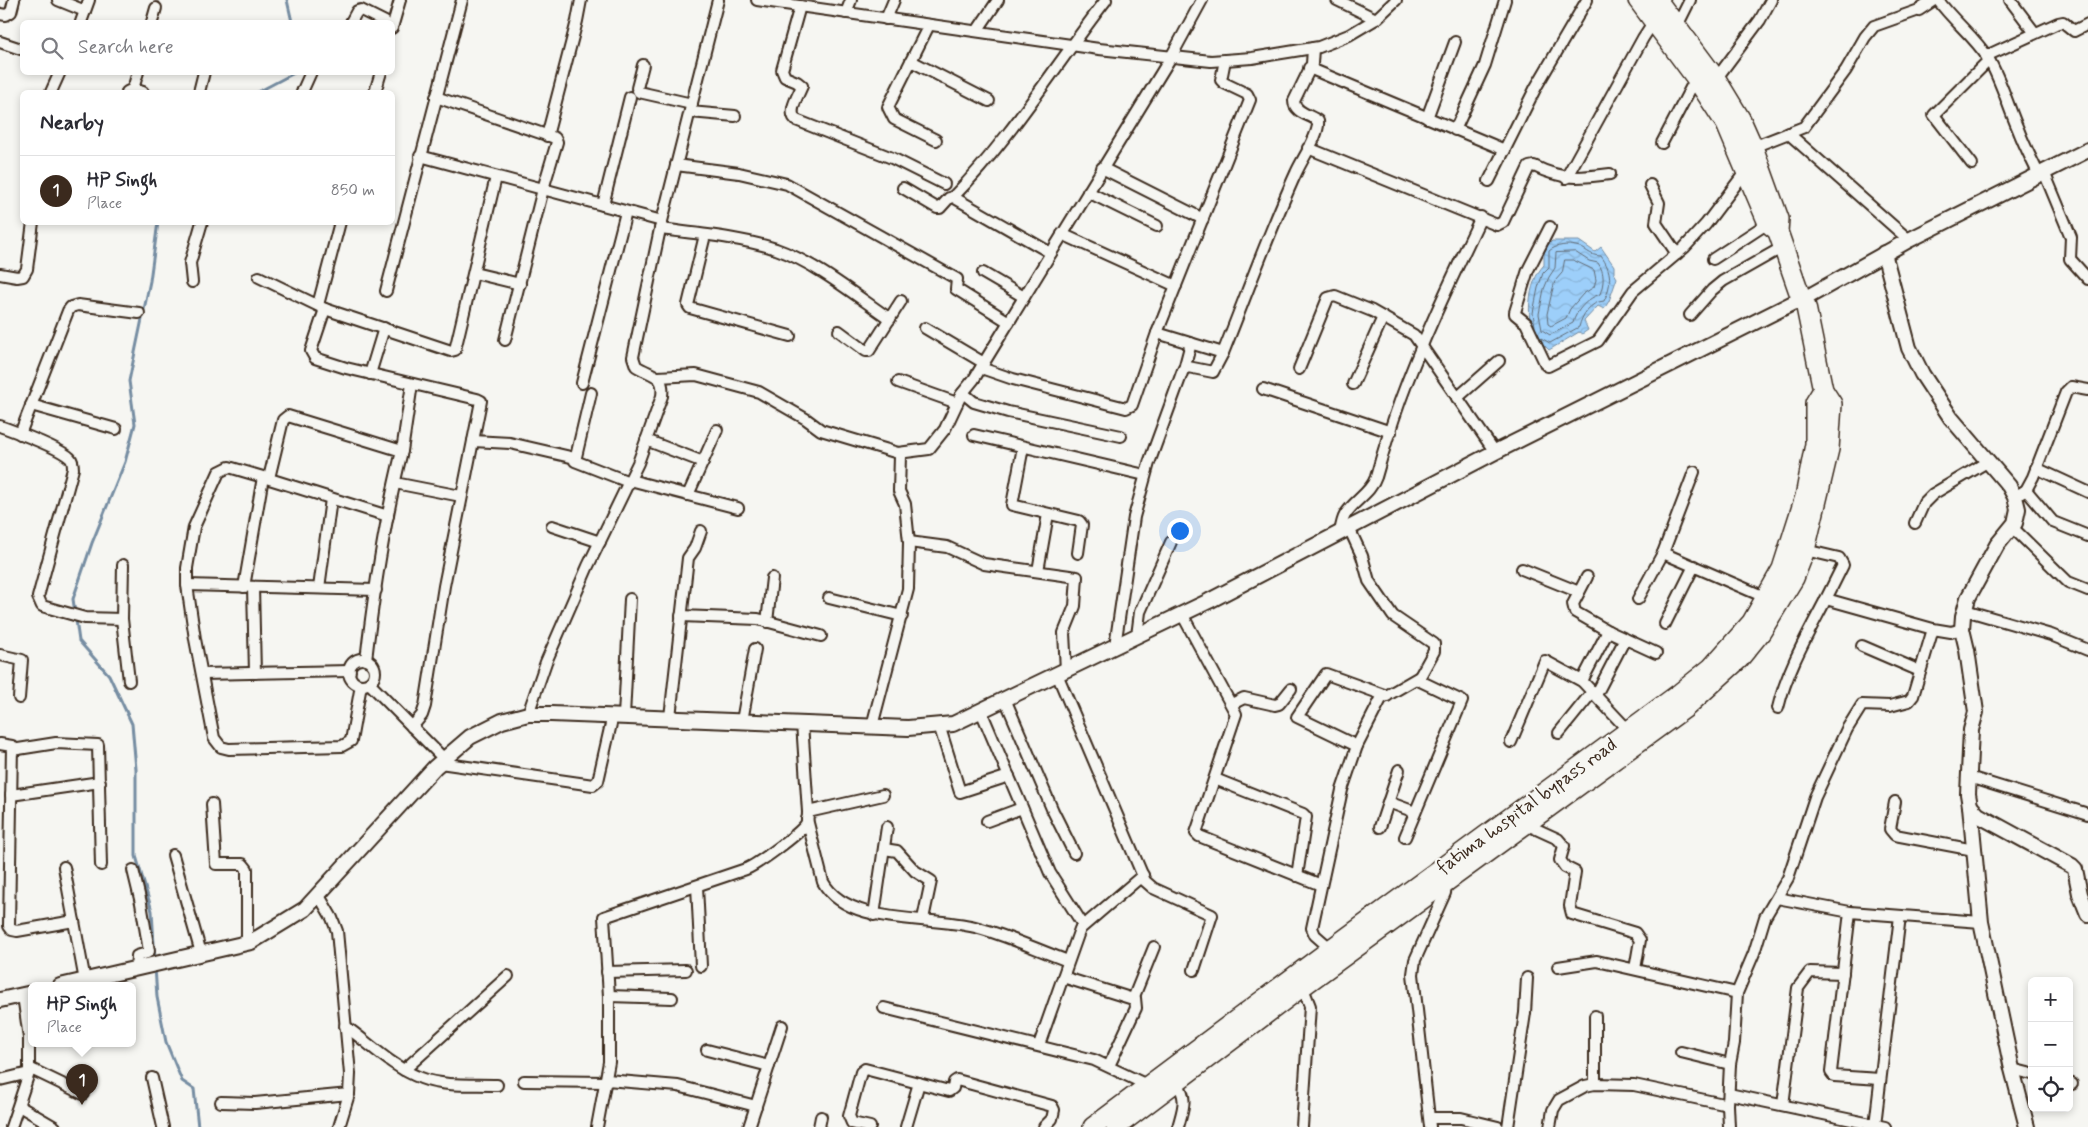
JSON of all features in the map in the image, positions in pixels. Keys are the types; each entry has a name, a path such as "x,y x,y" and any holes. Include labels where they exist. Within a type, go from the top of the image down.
{"highway":[{"name":"fatima hospital bypass road","path":"1093,1127 1147,1085 1197,1057 1299,981 1446,882 1628,730 1761,632 1794,578 1805,550 1829,449 1832,404 1823,390 1803,299 1726,124 1696,78 1638,0"},
{"name":"fatima hospital bypass road","path":"1657,0 1716,79 1741,120 1753,147 1779,219 1776,234"},
{"name":"fatima hospital bypass road","path":"1299,981 1330,949 1685,708 1737,650 1786,561 1805,497 1815,444 1815,403 1823,390"},
{"name":"fatima hospital bypass road","path":"1116,1127 1177,1082 1197,1057"}],"main road":[{"path":"80,982 248,943 305,909 442,761 470,737 502,721 528,714 618,715 908,728 953,724 1182,614 1495,452 1803,299 1884,253 2088,150"},
{"path":"1884,253 1909,348 1922,374 1982,465 2020,493 2015,523 1998,546 1968,598 1962,629 1976,712 1971,730 1968,794 1981,922 2012,1069 2027,1127"},
{"path":"1970,806 1978,815 2072,866 2075,870 2080,894 2088,914"},
{"path":"0,1000 28,994"}],"street":[{"path":"0,14 6,15 11,12 14,0"},
{"path":"58,0 85,11"},
{"path":"82,20 89,0"},
{"path":"395,20 400,0"},
{"path":"386,291 462,0"},
{"path":"547,136 581,0"},
{"path":"718,0 661,225 633,357 636,366 658,377 696,375 760,392 821,430 898,453 929,450 945,429 957,403 982,366 1171,57 1202,0"},
{"path":"757,0 1071,45 1210,61 1252,58 1313,48 1349,35 1376,19 1396,0"},
{"path":"846,13 851,0"},
{"path":"886,19 894,0"},
{"path":"977,31 998,0"},
{"path":"903,188 937,208 940,208 952,197 971,178 1016,123 1071,45 1106,0"},
{"path":"1337,0 1376,19"},
{"path":"1455,130 1485,65 1505,0"},
{"path":"1490,181 1536,87 1587,0"},
{"path":"1677,26 1690,0"},
{"path":"1716,79 1760,20 1771,0"},
{"path":"1753,147 1800,130 1808,124 1846,70 1870,30 1881,22 1919,10 1934,0"},
{"path":"1938,0 1950,17 1978,43 1997,74 2018,130 2070,237 2070,260 2088,279"},
{"path":"2010,0 2035,33"},
{"path":"800,6 782,70 785,77 802,86 792,112 792,117 892,158 944,184"},
{"path":"153,20 156,8"},
{"path":"352,20 357,11 361,10 382,20"},
{"path":"1566,178 1642,38 1654,21"},
{"path":"1972,164 1934,115 1988,58 2058,23 2063,22 2074,31 2088,24"},
{"path":"929,25 888,107 894,119 936,140"},
{"path":"0,42 20,49"},
{"path":"1427,118 1455,42"},
{"path":"1184,369 1188,367 1213,372 1223,353 1269,234 1319,128 1318,121 1311,115 1296,108 1294,101 1309,68 1313,48"},
{"path":"925,328 982,366 1013,379 1126,408 1132,405 1157,333 1250,100 1247,94 1221,80 1225,60"},
{"path":"911,61 989,102"},
{"path":"643,65 637,88 639,92 691,108 735,116"},
{"path":"1309,68 1505,150"},
{"path":"52,90 59,75"},
{"path":"130,90 137,75"},
{"path":"200,90 203,75"},
{"path":"303,90 310,75"},
{"path":"376,90 380,75"},
{"path":"1662,143 1696,78"},
{"path":"436,97 555,138 558,142 543,189 506,340"},
{"path":"603,205 630,98"},
{"path":"1788,133 1909,240"},
{"path":"1308,148 1497,224 1503,222 1529,167 1534,166 1553,175 1566,178 1610,174"},
{"path":"420,156 603,205 661,225 706,235 746,241 793,256 890,319"},
{"path":"676,165 738,173 788,184 957,279 956,289 1009,322"},
{"path":"1102,168 1203,219"},
{"path":"1550,227 1528,270 1515,312 1526,323 1548,366 1598,340 1633,291 1677,254 1706,224 1746,171"},
{"path":"259,277 321,307 455,350 496,177"},
{"path":"1650,185 1659,203 1656,220 1658,227 1677,254"},
{"path":"1088,192 1157,226"},
{"path":"952,197 1051,252"},
{"path":"582,383 626,212"},
{"path":"1330,949 1315,935 1312,928 1342,790 1356,746 1381,699 1419,677 1434,651 1434,644 1393,616 1370,581 1362,556 1344,531 1346,514 1370,488 1375,478 1378,463 1391,432 1399,402 1481,217"},
{"path":"0,274 17,278 25,274 33,225"},
{"path":"192,282 190,263 201,225"},
{"path":"340,225 311,351 312,354 323,362 481,401 461,496 425,706 422,715 412,727"},
{"path":"1062,234 1176,286"},
{"path":"1713,260 1776,234"},
{"path":"1690,315 1712,290 1776,234"},
{"path":"706,235 688,306 790,336"},
{"path":"474,273 520,284"},
{"path":"983,273 1024,297"},
{"path":"1299,369 1328,298 1335,296 1383,317 1414,335 1495,452"},
{"path":"839,330 866,352 869,351 901,301"},
{"path":"20,434 71,307 78,305 139,313"},
{"path":"1353,384 1383,317"},
{"path":"370,374 384,328"},
{"path":"1157,333 1223,353"},
{"path":"1115,646 1128,543 1145,475 1184,369 1191,343"},
{"path":"1457,398 1499,361"},
{"path":"528,714 546,662 646,440 662,396 663,386 658,377"},
{"path":"898,382 957,403"},
{"path":"366,660 388,516 402,451 412,384"},
{"path":"2088,390 2071,387 2066,392 2036,468 2020,493 2053,522 2088,536"},
{"path":"1262,389 1391,432"},
{"path":"591,393 575,458 578,464 629,481 738,508"},
{"path":"963,393 974,402 1000,410 1121,436"},
{"path":"32,405 116,429"},
{"path":"254,673 248,587 266,478 283,420 288,416 402,451"},
{"path":"0,426 69,456 73,461 73,469 38,597 42,606 85,618 122,619"},
{"path":"688,496 717,430"},
{"path":"974,435 1145,475"},
{"path":"646,440 703,462"},
{"path":"473,441 510,443 575,458"},
{"path":"1023,446 1012,505 1081,522 1078,553"},
{"path":"872,726 908,589 909,542 905,504 899,493 900,456 898,453"},
{"path":"1915,523 1920,510 1927,500 1982,465"},
{"path":"388,516 228,467 219,472 194,527 187,568 187,585 195,639 214,738 221,747 229,749 342,746 348,744 351,741 365,684 375,673 373,665 366,660 357,661 351,667 351,679 365,684 412,727 442,761 592,785 598,781 618,715 630,599"},
{"path":"2036,468 2088,492"},
{"path":"1638,599 1663,553 1694,472"},
{"path":"395,483 461,496"},
{"path":"319,588 332,498"},
{"path":"1038,571 1048,514"},
{"path":"552,526 600,542"},
{"path":"2012,527 2068,582 2088,590"},
{"path":"670,717 688,558 695,548 701,530"},
{"path":"909,542 947,547 984,564 1075,576 1078,580 1074,610 1064,633 1061,672 1145,881 1153,888 1212,915 1194,970"},
{"path":"1137,636 1140,612 1171,542"},
{"path":"1778,708 1781,694 1798,652 1842,565 1840,558 1805,550"},
{"path":"1663,553 1767,598"},
{"path":"123,565 122,619 129,681"},
{"path":"1665,624 1694,566"},
{"path":"1522,569 1579,592"},
{"path":"1587,577 1573,604 1575,612 1608,631 1656,653"},
{"path":"767,622 772,578"},
{"path":"187,585 376,590"},
{"path":"829,598 902,616"},
{"path":"1826,599 1933,629 1951,632 1962,629"},
{"path":"1965,610 2051,635 2088,650"},
{"path":"1182,614 1236,714 1196,834 1321,885"},
{"path":"681,616 748,618 821,636"},
{"path":"1729,1127 1730,1064 1734,1043 1737,993 1754,953 1764,917 1788,878 1815,797 1859,708 1864,704 1890,706 1909,701 1913,696 1933,629"},
{"path":"1582,681 1608,631"},
{"path":"1559,733 1595,693 1625,639"},
{"path":"1862,646 1920,672"},
{"path":"742,720 755,649"},
{"path":"0,655 22,660 19,698"},
{"path":"1511,742 1543,663 1548,662 1582,681 1628,730"},
{"path":"203,674 350,672"},
{"path":"1356,746 1297,717 1326,674 1386,696"},
{"path":"1405,837 1462,704 1460,699 1420,682 1419,677"},
{"path":"1232,704 1244,698 1275,705 1279,704 1291,689"},
{"path":"1005,699 1053,811 1074,853"},
{"path":"981,710 1053,879 1083,925"},
{"path":"802,723 808,816 820,874 827,888 838,899 874,915 960,923 1068,961"},
{"path":"939,725 960,792 1008,776"},
{"path":"12,750 56,742 96,744 100,748 101,866"},
{"path":"0,744 12,746 9,926 12,930 17,931 74,921"},
{"path":"1380,827 1399,770"},
{"path":"1969,778 2088,814"},
{"path":"1215,779 1303,814 1306,817 1297,876"},
{"path":"11,795 100,782"},
{"path":"597,1127 609,1062 609,996 604,917 753,866 802,828 808,816 883,795"},
{"path":"1388,802 1415,812"},
{"path":"1895,802 1890,829 1894,835 1974,850"},
{"path":"212,804 216,864 243,864 247,869 248,943"},
{"path":"987,821 1022,808"},
{"path":"1518,821 1558,839 1564,846 1560,860 1565,867 1575,872 1570,906 1572,914 1635,933 1639,936 1636,969"},
{"path":"874,915 887,827"},
{"path":"884,849 897,851 915,871 930,881 923,919"},
{"path":"173,854 195,955"},
{"path":"64,867 85,981"},
{"path":"132,870 141,903 148,950 146,954 137,956 138,968"},
{"path":"1039,1045 1078,933 1083,925 1142,875"},
{"path":"1446,882 1445,893 1415,960 1413,974 1430,1123 1461,1118 1498,1127"},
{"path":"697,886 701,966"},
{"path":"318,894 337,931 346,1026 350,1074 349,1094 339,1127"},
{"path":"1777,898 1850,912 1981,922"},
{"path":"1850,912 1831,1075 1880,1079"},
{"path":"1729,1094 1882,1126 1880,1079 1900,916"},
{"path":"1110,1066 1136,1008 1135,998 1154,947"},
{"path":"1558,967 1597,961 1737,993"},
{"path":"607,972 686,970"},
{"path":"1783,1105 1798,988 1810,972 1843,973"},
{"path":"404,1070 508,976"},
{"path":"1063,977 1130,999 1135,998"},
{"path":"1508,1127 1524,1023 1527,978"},
{"path":"1299,981 1310,1006 1302,1127"},
{"path":"609,996 672,998"},
{"path":"884,1008 1094,1060 1147,1085"},
{"path":"1595,1016 1595,1084"},
{"path":"346,1026 404,1070 422,1079 440,1082 497,1085"},
{"path":"748,1127 782,1026"},
{"path":"11,1127 29,1070 29,1047"},
{"path":"707,1050 769,1066"},
{"path":"1681,1052 1730,1064"},
{"path":"2012,1069 2028,1073"},
{"path":"0,1080 29,1070 83,1094"},
{"path":"870,1127 852,1123 849,1116 863,1070 949,1091 957,1080 1052,1106 1054,1110 1053,1116 1044,1127"},
{"path":"152,1078 163,1127"},
{"path":"524,1081 607,1081 678,1086 756,1106"},
{"path":"1177,1082 1184,1095 1184,1104 1178,1127"},
{"path":"906,1127 919,1083"},
{"path":"1550,1127 1553,1110 1559,1100 1585,1086 1595,1084 1634,1085 1728,1105"},
{"path":"221,1102 255,1103 349,1094"},
{"path":"19,1106 55,1127"}],"water":[{"path":"1552,241 1579,241 1595,252 1601,247 1614,266 1614,273 1617,278 1609,301 1604,309 1598,306 1584,321 1588,330 1582,334 1579,332 1549,350 1541,342 1535,342 1529,313 1534,281 1544,265 1544,249"}],"waterway":[{"path":"287,0 292,20"},
{"path":"262,90 290,75"},
{"path":"155,961 152,911 136,856 136,769 132,724 109,675 79,641 73,599 92,543 125,462 135,424 129,381 150,281 158,225"},
{"path":"155,967 157,997 166,1042 182,1081 194,1089 198,1127"}],"place":[{"name":"HP Singh","path":"82,1105"}]}
